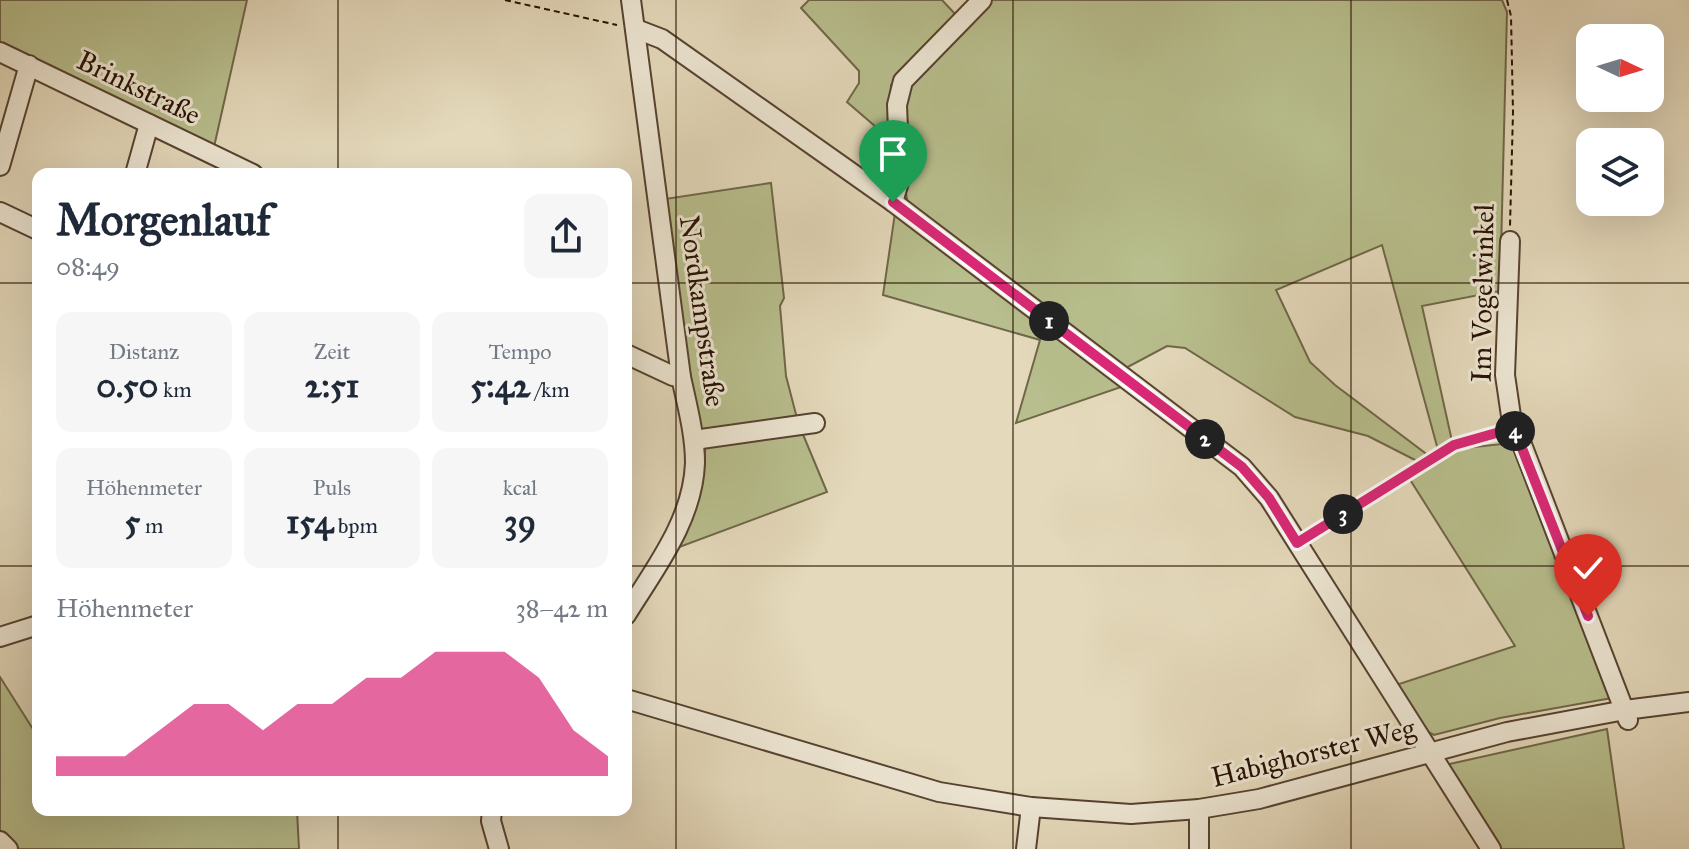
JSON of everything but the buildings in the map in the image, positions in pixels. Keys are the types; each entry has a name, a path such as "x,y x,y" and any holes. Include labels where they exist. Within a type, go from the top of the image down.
{"street":[{"name":"Nordkampstraße","path":"631,0 681,377 694,440 693,485 686,511 632,605"},
{"path":"893,202 900,179 897,105 903,81 982,0"},
{"path":"636,29 662,39 893,202 1242,467 1269,498 1491,849"},
{"name":"Brinkstraße","path":"0,52 241,168"},
{"path":"0,166 7,119 29,65"},
{"path":"137,168 149,124"},
{"path":"0,212 32,227"},
{"name":"Im Vogelwinkel","path":"1510,241 1505,375 1514,428 1627,716"},
{"path":"632,357 681,377"},
{"path":"694,440 815,423"},
{"path":"0,637 32,627"},
{"name":"Habighorster Weg","path":"632,701 939,792 1031,807 1131,814 1199,809 1259,799 1507,732 1627,716 1689,702"},
{"path":"1026,849 1031,807"},
{"path":"1199,809 1199,849"},
{"path":"491,816 499,849"},
{"path":"0,841 8,849"}],"path":[{"path":"505,0 636,29"},
{"name":"Im Vogelwinkel","path":"1507,0 1511,16 1513,112 1510,241"},
{"path":"1297,543 1454,445 1514,428"}],"green space":[{"path":"0,0 247,0 214,147 0,44"},
{"path":"809,0 942,0 957,16 891,85 890,139 847,102 859,83 859,71 801,8"},
{"path":"989,0 1502,0 1507,12 1500,291 1422,306 1452,441 1438,450 1382,245 1276,290 1310,362 1335,385 1429,456 1419,462 1368,436 1295,417 1185,348 1167,346 1124,369 908,204 905,189 906,87"},
{"path":"771,183 784,298 780,306 786,376 798,422 697,430 665,199"},
{"path":"895,213 1127,385 1016,423 1040,340 883,295"},
{"path":"802,432 827,492 674,549 698,500 704,474 705,447"},
{"path":"1511,443 1612,698 1500,718 1434,735 1426,731 1396,685 1515,646 1409,478 1456,449"},
{"path":"0,677 32,728 32,816 297,816 299,849 19,849 0,830"},
{"path":"1607,729 1624,849 1498,849 1445,765"}],"route":[{"path":"893,202 1242,467 1269,498 1297,543 1454,445 1514,428 1588,616"}]}
